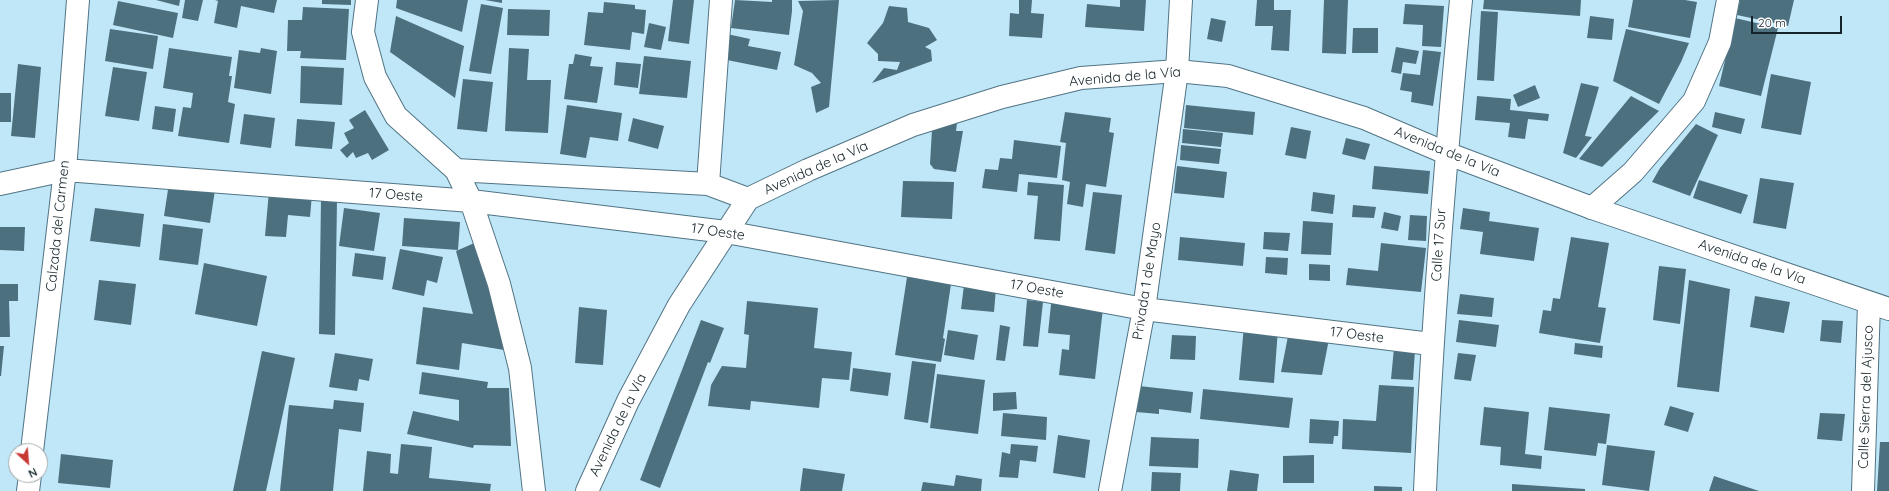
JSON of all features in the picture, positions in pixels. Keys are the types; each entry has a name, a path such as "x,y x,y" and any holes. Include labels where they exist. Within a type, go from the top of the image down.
{"street":[{"name":"Calzada del Carmen","path":"33,443 65,170 78,0"},
{"path":"367,0 363,32 375,77 396,116 456,170 471,201 500,284 520,368 534,491"},
{"path":"708,184 721,0"},
{"name":"Privada 1 de Mayo","path":"1110,491 1144,309 1178,71 1181,0"},
{"name":"Calle 17 Sur","path":"1425,491 1432,344 1446,153 1461,0"},
{"path":"1592,208 1633,172 1694,101 1720,42 1728,0"},
{"name":"Avenida de la Vía","path":"587,491 628,401 679,305 748,199 808,170 913,125 1002,97 1081,78 1178,71 1228,76 1364,118 1446,153 1592,208 1879,306"},
{"name":"17 Oeste","path":"0,184 65,170 471,201 726,232 1144,309 1432,344"},
{"path":"456,170 708,184 748,199"},
{"name":"Calle Sierra del Ajusco","path":"1863,491 1879,306"}],"building":[{"path":"156,0 180,0 179,6"},
{"path":"185,0 203,0 198,21 182,18"},
{"path":"215,0 277,0 274,13 241,6 237,28 214,23 218,1"},
{"path":"322,0 351,0 351,5 322,4"},
{"path":"397,0 468,0 462,32 396,8"},
{"path":"485,0 502,0 502,3"},
{"path":"673,0 694,0 689,44 668,41"},
{"path":"735,0 772,2 772,0 792,0 789,35 731,28"},
{"path":"839,0 829,107 816,113 811,87 821,83 812,73 794,65 803,11 798,1"},
{"path":"1019,0 1032,0 1031,13 1044,14 1042,38 1009,36 1010,13 1019,14"},
{"path":"1120,0 1146,0 1144,31 1085,27 1087,4 1120,7"},
{"path":"1257,0 1274,0 1274,10 1291,10 1289,51 1271,50 1273,26 1255,26"},
{"path":"1324,0 1348,0 1346,54 1322,53"},
{"path":"1484,0 1581,0 1580,16 1483,9"},
{"path":"1633,0 1685,0 1697,2 1690,38 1628,27"},
{"path":"1740,0 1794,0 1788,26 1737,15"},
{"path":"118,1 178,13 173,38 113,25"},
{"path":"604,2 635,5 635,9 646,10 644,34 632,32 630,50 584,45 588,12 603,13"},
{"path":"481,4 503,8 491,74 469,71"},
{"path":"1405,4 1444,6 1441,47 1422,46 1423,25 1403,24"},
{"path":"889,6 907,8 908,22 929,28 937,40 925,47 931,50 932,61 872,83 884,68 897,70 900,62 878,61 878,54 867,43 883,23"},
{"path":"303,7 349,9 346,60 300,58 301,51 287,51 288,20 302,20"},
{"path":"508,9 550,10 549,36 507,35"},
{"path":"1481,11 1498,12 1494,81 1477,80"},
{"path":"396,16 464,46 455,98 390,52"},
{"path":"1590,16 1614,19 1612,40 1587,38"},
{"path":"1211,18 1226,21 1222,42 1207,39"},
{"path":"1735,18 1778,28 1761,96 1719,86"},
{"path":"649,23 666,27 661,50 644,47"},
{"path":"1353,28 1378,28 1378,53 1352,53"},
{"path":"110,29 158,36 153,69 105,61"},
{"path":"1626,29 1689,43 1681,62 1659,104 1613,81"},
{"path":"727,34 750,39 748,46 781,52 777,70 722,59"},
{"path":"1396,47 1419,51 1416,64 1403,62 1401,74 1391,72"},
{"path":"169,48 232,57 229,76 232,76 228,102 235,104 229,143 178,136 183,107 191,108 193,93 163,88"},
{"path":"261,48 277,51 271,94 234,88 239,50 260,53"},
{"path":"509,48 529,49 527,80 551,80 548,133 505,131"},
{"path":"1423,50 1441,52 1433,106 1411,102 1412,92 1400,90 1403,73 1420,75"},
{"path":"575,54 592,57 590,66 603,67 597,103 564,99 569,64 573,64"},
{"path":"644,56 691,61 687,98 639,94"},
{"path":"616,62 641,64 638,88 614,85"},
{"path":"18,64 41,67 35,138 11,136"},
{"path":"301,66 344,68 342,105 300,103"},
{"path":"113,67 147,72 139,121 105,116"},
{"path":"1771,74 1811,82 1801,135 1761,128"},
{"path":"463,79 493,82 487,132 457,129"},
{"path":"1581,83 1599,87 1585,136 1592,137 1576,158 1563,153"},
{"path":"1535,85 1540,98 1518,107 1513,95"},
{"path":"0,93 11,93 11,122 0,122"},
{"path":"1477,96 1511,99 1510,110 1549,114 1548,121 1528,119 1525,139 1508,137 1510,123 1475,120"},
{"path":"1631,96 1659,111 1602,167 1579,159"},
{"path":"567,105 622,113 618,141 590,137 586,158 560,154"},
{"path":"1186,105 1255,112 1253,135 1184,128"},
{"path":"155,106 176,109 173,132 152,129"},
{"path":"365,110 389,150 372,160 368,153 356,158 353,152 347,158 340,150 349,143 344,133 354,128 349,120"},
{"path":"1065,112 1111,118 1109,132 1114,133 1106,187 1086,184 1083,207 1067,204 1070,182 1062,180 1066,143 1060,142"},
{"path":"1715,112 1745,119 1741,134 1712,127"},
{"path":"244,114 275,118 271,148 240,144"},
{"path":"633,118 664,126 658,149 628,141"},
{"path":"297,119 335,122 332,149 295,146"},
{"path":"957,123 956,131 963,131 956,172 934,169 930,164 932,129"},
{"path":"1696,124 1718,135 1690,196 1652,182 1660,168"},
{"path":"1291,127 1311,131 1306,159 1285,155"},
{"path":"1183,129 1223,133 1221,147 1182,143"},
{"path":"1346,138 1370,144 1365,160 1342,154"},
{"path":"1014,140 1061,146 1057,178 1019,174 1017,192 982,188 985,169 998,170 1000,158 1012,159"},
{"path":"1181,145 1221,149 1219,164 1180,160"},
{"path":"1177,166 1227,172 1224,198 1174,193"},
{"path":"1374,166 1430,171 1428,194 1372,189"},
{"path":"1760,178 1794,183 1786,229 1753,223"},
{"path":"1699,180 1748,195 1741,214 1693,198"},
{"path":"903,181 954,182 952,219 901,217"},
{"path":"1028,182 1064,185 1060,241 1034,239 1038,196 1027,195"},
{"path":"169,183 215,190 210,223 164,216"},
{"path":"269,191 312,194 310,217 288,215 286,237 265,236"},
{"path":"1093,192 1122,195 1115,254 1085,250"},
{"path":"1313,192 1335,195 1333,214 1311,211"},
{"path":"321,200 337,200 335,335 319,334"},
{"path":"1353,205 1376,207 1374,218 1352,217"},
{"path":"95,208 144,214 140,247 90,241"},
{"path":"344,208 380,213 374,251 339,246"},
{"path":"1463,208 1490,212 1489,221 1539,228 1534,261 1480,254 1483,232 1460,229"},
{"path":"1384,212 1401,216 1398,231 1381,228"},
{"path":"1410,215 1427,216 1426,241 1408,240"},
{"path":"404,218 460,222 458,250 402,246"},
{"path":"1303,221 1333,223 1331,255 1301,254"},
{"path":"163,224 203,229 198,265 159,260"},
{"path":"0,227 25,227 24,251 0,250"},
{"path":"1264,232 1290,233 1288,251 1263,249"},
{"path":"1180,237 1245,243 1243,266 1178,260"},
{"path":"1571,237 1609,243 1598,307 1606,308 1600,343 1539,333 1543,310 1551,311 1553,298 1560,299"},
{"path":"479,241 504,350 462,343 459,370 416,364 423,307 473,314 456,251"},
{"path":"1381,243 1426,248 1421,292 1346,285 1348,268 1378,271"},
{"path":"400,249 443,257 437,283 427,280 424,296 392,289"},
{"path":"355,253 386,257 383,280 352,276"},
{"path":"1266,257 1288,258 1287,275 1265,273"},
{"path":"204,263 267,276 257,326 195,314"},
{"path":"1309,264 1330,265 1330,281 1309,280"},
{"path":"1659,266 1686,269 1680,324 1653,320"},
{"path":"907,277 951,284 941,362 895,355"},
{"path":"99,280 136,284 131,325 94,320"},
{"path":"1689,280 1730,289 1719,392 1677,387"},
{"path":"0,284 18,284 18,301 9,301 10,337 0,337"},
{"path":"964,285 996,288 994,312 961,309"},
{"path":"1460,294 1494,298 1492,317 1457,314"},
{"path":"1052,295 1103,308 1095,379 1059,375 1062,349 1069,350 1070,335 1048,333"},
{"path":"1755,296 1790,302 1784,333 1750,327"},
{"path":"1027,300 1043,302 1038,347 1023,346"},
{"path":"747,301 818,308 814,348 852,352 849,380 822,378 819,408 751,401 750,410 708,406 711,385 722,366 746,368 749,335 744,334"},
{"path":"579,307 607,310 603,365 575,363"},
{"path":"701,320 724,328 710,363 708,362 660,488 640,480"},
{"path":"1459,320 1499,325 1496,347 1456,342"},
{"path":"1822,320 1843,321 1841,343 1820,341"},
{"path":"1000,325 1010,327 1005,361 996,360"},
{"path":"1244,326 1278,329 1274,383 1239,380"},
{"path":"948,330 978,335 974,360 944,355"},
{"path":"1172,335 1196,336 1195,360 1170,359"},
{"path":"1288,336 1329,339 1322,375 1281,372"},
{"path":"1575,343 1603,346 1602,358 1574,354"},
{"path":"0,346 4,346 1,376 0,376"},
{"path":"1394,348 1415,350 1413,380 1391,379"},
{"path":"262,351 295,358 266,491 233,491"},
{"path":"335,353 373,359 369,381 359,379 357,391 329,387"},
{"path":"1458,353 1476,355 1471,381 1454,379"},
{"path":"912,361 936,364 928,423 904,419"},
{"path":"853,368 891,373 888,396 850,391"},
{"path":"422,372 488,382 487,388 509,388 511,446 474,445 473,448 407,434 413,411 459,421 459,400 419,394"},
{"path":"937,374 985,380 978,434 930,428"},
{"path":"1379,385 1414,387 1411,453 1342,449 1343,419 1376,421"},
{"path":"1139,386 1193,392 1191,413 1159,409 1159,414 1136,412"},
{"path":"1203,389 1293,398 1289,428 1200,419"},
{"path":"1016,392 1017,409 993,411 993,393"},
{"path":"334,400 364,403 361,432 339,429 333,491 280,491 289,405 333,409"},
{"path":"1670,406 1694,413 1688,432 1664,425"},
{"path":"1484,407 1529,412 1525,454 1542,456 1541,469 1500,465 1501,447 1480,445"},
{"path":"1549,407 1610,414 1606,444 1598,443 1596,456 1544,450"},
{"path":"1003,413 1047,417 1046,440 1001,436"},
{"path":"1820,413 1845,414 1842,441 1817,439"},
{"path":"1310,419 1339,421 1338,436 1334,436 1333,444 1309,443"},
{"path":"1058,435 1090,440 1085,478 1053,473"},
{"path":"1151,437 1199,439 1198,468 1149,466"},
{"path":"1880,442 1889,442 1889,491 1877,491"},
{"path":"401,444 432,447 429,478 491,484 490,491 363,491 367,451 391,454 390,473 398,474"},
{"path":"1011,444 1038,446 1036,462 1020,460 1018,478 999,477 1002,452 1010,454"},
{"path":"1607,445 1655,451 1649,491 1602,485"},
{"path":"61,454 113,460 110,488 58,483"},
{"path":"1314,455 1314,483 1283,483 1283,456"},
{"path":"803,468 845,474 842,491 800,491"},
{"path":"1230,470 1259,474 1257,491 1227,491"},
{"path":"1152,472 1181,473 1180,491 1151,491"},
{"path":"956,475 982,479 981,491 921,491 923,482 954,486"},
{"path":"1714,476 1759,491 1709,491"},
{"path":"1512,484 1585,489 1585,491 1512,491"},
{"path":"1374,486 1402,487 1402,491 1374,491"}]}
